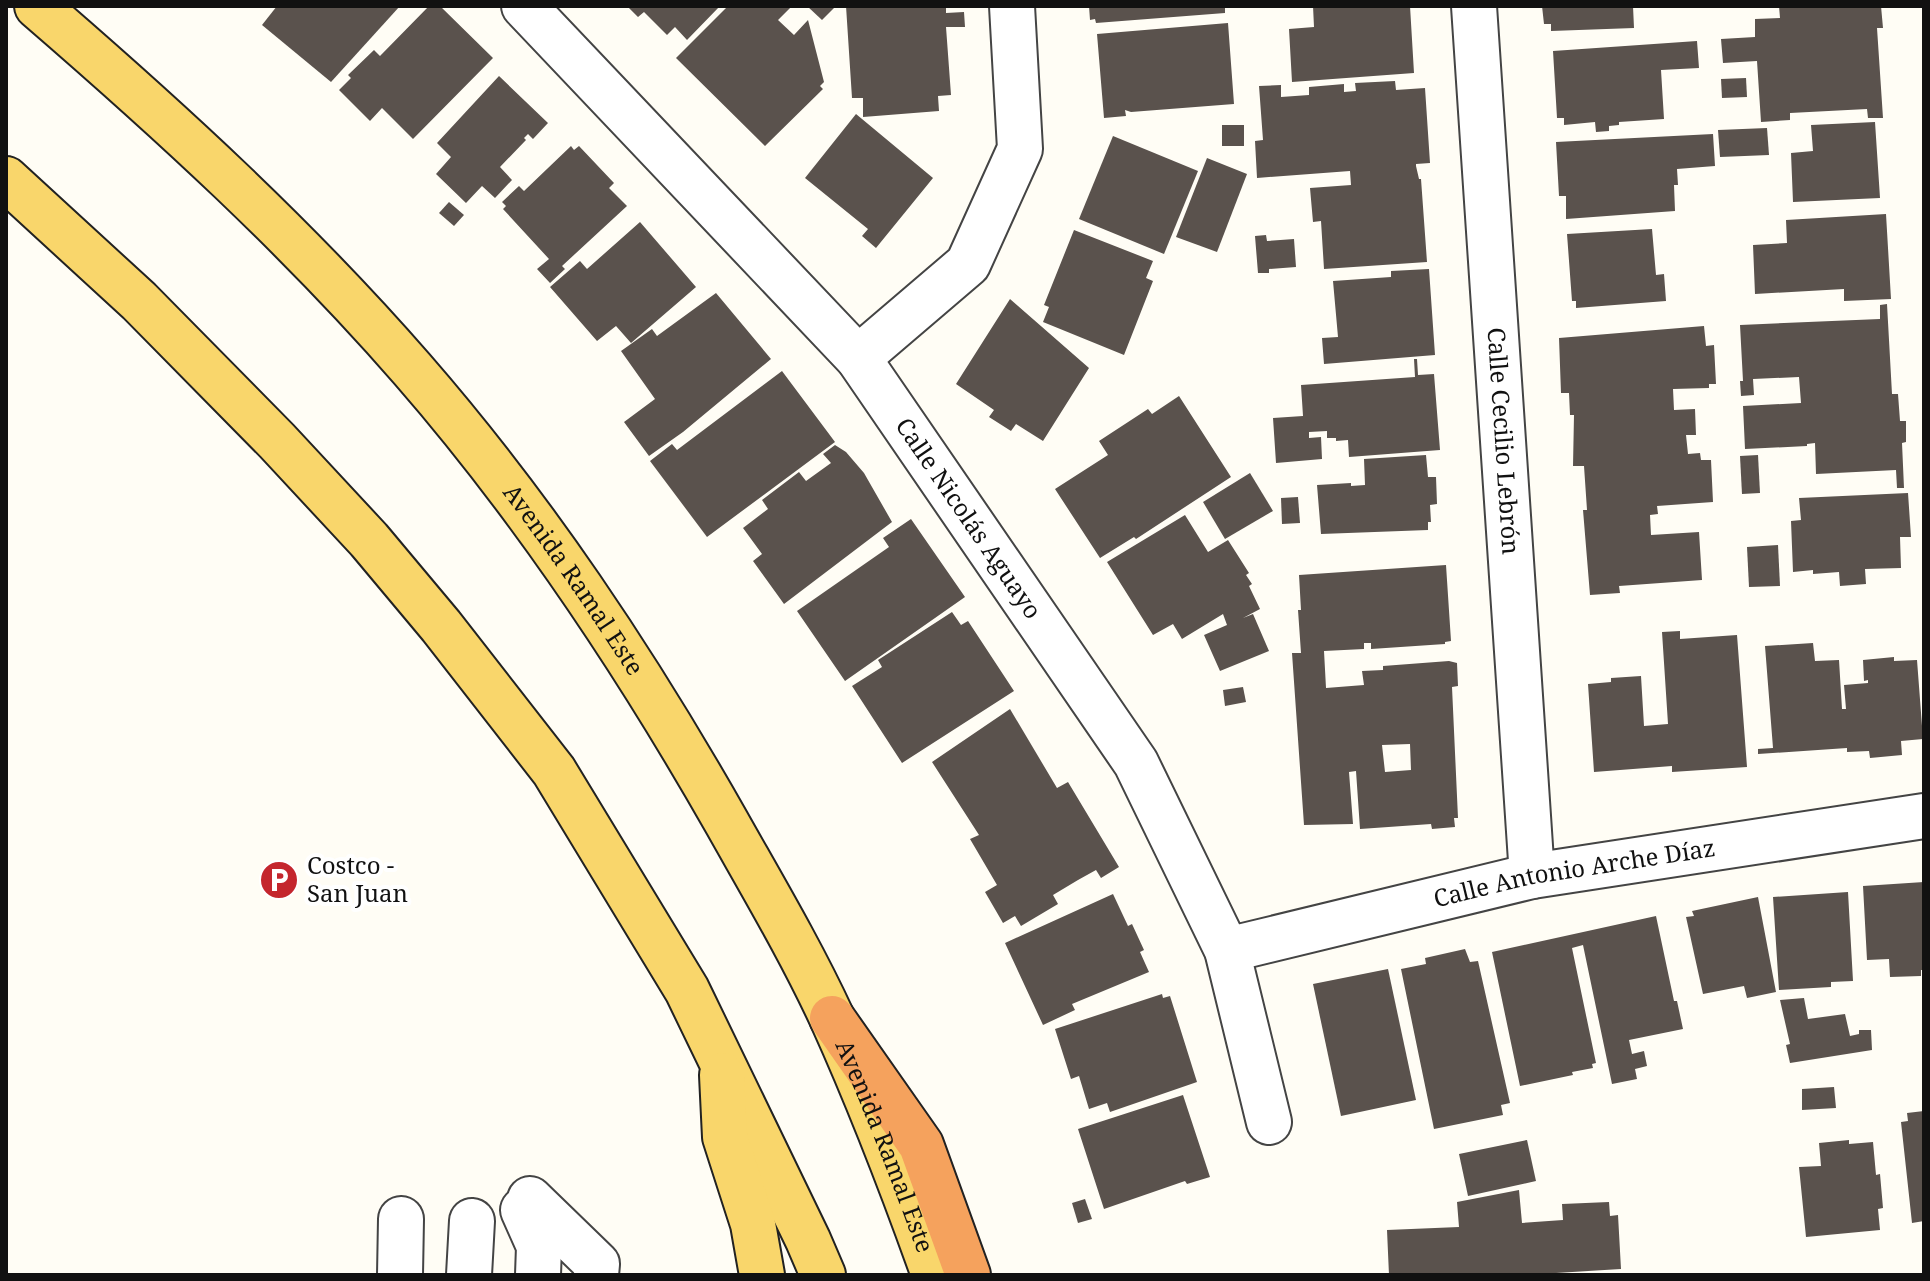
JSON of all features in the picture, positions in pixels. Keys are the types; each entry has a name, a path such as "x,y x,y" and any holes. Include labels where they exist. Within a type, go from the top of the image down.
{"highway":[{"path":"832,1018 921,1145 968,1275"}],"main road":[{"name":"Avenida Ramal Este","path":"37,6 176,129 293,241 412,368 498,473 616,638 649,689 775,907 832,1018 904,1190 934,1275"},
{"path":"6,179 201,362 369,540 441,626 554,771 687,990 722,1057 823,1275"},
{"path":"722,1057 725,1137 753,1224 762,1275"}],"street":[{"name":"Calle Nicolás Aguayo","path":"524,6 858,358 1136,763 1227,950 1269,1122"},
{"path":"858,358 968,264 1020,149 1012,6"},
{"name":"Calle Cecilio Lebrón","path":"1474,6 1532,876"},
{"name":"Calle Antonio Arche Díaz","path":"1227,950 1532,876 1924,816"},
{"path":"538,1275 539,1246 527,1205 597,1264 596,1275"},
{"path":"400,1275 401,1219"},
{"path":"469,1275 472,1221"}],"building":[{"path":"277,6 400,6 331,82 262,25"},
{"path":"429,6 440,6 493,58 413,139 382,108 370,121 339,90 351,78 348,75 374,50 380,56"},
{"path":"627,6 720,6 687,40 675,27 667,35 644,12 638,17"},
{"path":"728,6 792,6 778,20 794,35 808,20 824,82 820,86 823,89 765,146 676,58"},
{"path":"807,6 836,6 822,20"},
{"path":"846,6 946,6 946,13 964,12 965,27 946,27 951,95 938,96 939,111 863,117 863,98 852,98"},
{"path":"1089,6 1225,6 1225,13 1096,23 1095,19 1090,20"},
{"path":"1313,6 1410,6 1414,73 1292,82 1289,29 1314,27"},
{"path":"1542,6 1633,6 1634,28 1551,31 1551,24 1544,24"},
{"path":"1779,6 1881,6 1883,28 1877,28 1883,118 1868,118 1867,109 1790,113 1790,120 1761,122 1757,61 1723,63 1721,39 1755,37 1755,19 1780,18"},
{"path":"1228,23 1234,104 1125,110 1126,116 1104,118 1097,34"},
{"path":"1697,41 1699,68 1661,70 1664,119 1619,122 1619,125 1609,126 1609,131 1596,132 1595,122 1564,125 1564,118 1557,118 1553,51"},
{"path":"499,76 548,123 533,139 528,134 500,167 512,180 495,198 482,186 466,203 436,174 451,157 437,143"},
{"path":"1746,78 1747,97 1722,98 1721,79"},
{"path":"1395,81 1396,90 1425,88 1430,163 1416,166 1421,179 1427,262 1324,269 1321,221 1313,222 1310,188 1351,185 1350,171 1257,178 1255,141 1263,140 1259,86 1281,85 1281,97 1309,95 1309,87 1344,84 1344,92 1356,91 1355,83"},
{"path":"856,114 933,178 876,248 862,236 868,229 805,178"},
{"path":"1875,122 1880,198 1793,202 1791,153 1813,151 1811,125"},
{"path":"1222,125 1244,125 1244,146 1222,146"},
{"path":"1767,128 1769,155 1720,157 1718,130"},
{"path":"1713,134 1715,166 1677,169 1675,211 1566,219 1566,196 1559,196 1556,142"},
{"path":"1113,136 1198,171 1164,254 1079,219"},
{"path":"571,146 574,150 579,146 614,183 609,188 627,206 562,266 565,269 550,283 537,269 549,259 503,209 506,206 502,202 519,186 524,191"},
{"path":"1207,158 1247,174 1217,252 1176,237"},
{"path":"449,202 464,215 454,226 439,213"},
{"path":"1886,214 1891,299 1844,301 1844,289 1755,294 1753,245 1787,243 1786,220"},
{"path":"640,222 696,287 631,343 616,326 597,341 550,287 580,261 587,269"},
{"path":"1652,229 1656,275 1664,274 1666,301 1576,308 1576,301 1572,301 1567,234"},
{"path":"1074,230 1153,261 1146,278 1153,281 1124,355 1043,322 1049,307 1044,305"},
{"path":"1266,235 1267,241 1294,239 1296,267 1258,273 1255,236"},
{"path":"1429,269 1435,355 1324,364 1322,338 1338,337 1333,281 1391,277 1391,271"},
{"path":"716,293 771,359 649,456 624,422 655,399 621,351 652,329 657,336"},
{"path":"1010,299 1089,368 1043,441 1016,424 1011,431 989,417 994,410 956,384"},
{"path":"1887,304 1892,394 1898,394 1900,421 1906,421 1906,442 1902,443 1904,488 1897,488 1896,470 1816,474 1815,443 1745,449 1743,406 1801,403 1799,377 1753,379 1754,395 1741,396 1740,325 1880,319 1880,305"},
{"path":"1704,326 1706,346 1714,345 1716,384 1709,384 1709,388 1673,389 1674,410 1695,409 1696,435 1686,435 1688,454 1700,453 1701,460 1711,460 1713,502 1657,506 1658,514 1650,515 1651,535 1699,532 1702,580 1619,586 1620,593 1590,595 1583,510 1587,510 1584,466 1573,466 1574,415 1570,415 1569,393 1561,393 1559,338"},
{"path":"1414,359 1417,359 1418,375 1434,374 1440,450 1349,457 1348,440 1327,438 1327,431 1309,432 1309,438 1321,437 1322,459 1276,463 1273,418 1303,416 1301,385 1415,377"},
{"path":"782,371 835,442 707,537 650,461 672,444 677,450"},
{"path":"1179,396 1231,477 1136,539 1134,537 1100,558 1055,489 1108,455 1099,441 1148,409 1152,414"},
{"path":"835,445 846,452 864,473 892,522 784,604 753,561 762,554 743,528 768,509 762,500 799,472 806,481 831,463 823,454"},
{"path":"1426,455 1428,477 1436,477 1437,504 1430,505 1428,530 1321,534 1317,485 1365,485 1364,459"},
{"path":"1758,455 1760,493 1742,494 1740,456"},
{"path":"1250,473 1273,511 1225,539 1203,502"},
{"path":"1908,493 1911,537 1900,537 1901,568 1865,569 1866,584 1840,586 1839,572 1793,572 1791,521 1801,520 1799,498"},
{"path":"1298,497 1300,523 1282,524 1281,498"},
{"path":"1185,515 1208,552 1228,540 1249,573 1246,575 1252,584 1249,586 1260,609 1243,618 1253,614 1269,651 1220,671 1204,635 1227,625 1223,614 1182,639 1173,624 1153,635 1107,562"},
{"path":"911,519 965,597 845,681 797,611 889,547 883,538"},
{"path":"1778,545 1780,586 1749,587 1747,547"},
{"path":"1446,565 1451,641 1371,649 1371,643 1364,643 1364,649 1324,651 1326,688 1364,685 1362,671 1383,670 1383,666 1457,663 1458,686 1452,687 1458,818 1454,818 1455,827 1432,829 1431,824 1360,829 1356,771 1349,772 1353,824 1304,825 1292,653 1301,653 1299,575","holes":["1410,744 1411,770 1385,772 1382,745"]},
{"path":"952,612 961,625 968,621 1014,691 902,763 852,686 882,667 878,660"},
{"path":"1680,631 1680,639 1737,635 1747,767 1672,772 1672,766 1594,772 1588,684 1611,682 1611,678 1641,676 1644,726 1668,724 1662,632"},
{"path":"1813,643 1815,661 1839,660 1842,709 1846,709 1844,685 1868,683 1868,680 1864,681 1863,660 1894,657 1894,661 1917,660 1923,739 1901,741 1902,755 1870,758 1869,751 1847,752 1847,748 1758,754 1758,749 1773,748 1765,646"},
{"path":"1243,687 1246,702 1225,706 1223,690"},
{"path":"1010,709 1057,788 1068,782 1119,867 1101,878 1096,870 1053,895 1058,904 1021,926 1015,916 1003,923 985,892 997,885 970,839 979,835 932,762"},
{"path":"1924,882 1924,970 1921,970 1921,976 1890,977 1889,959 1867,960 1863,886"},
{"path":"1848,892 1853,981 1831,982 1831,987 1779,990 1773,897"},
{"path":"1113,894 1144,950 1140,952 1149,972 1072,1004 1075,1010 1043,1025 1005,943"},
{"path":"1758,897 1776,992 1747,998 1744,986 1703,994 1686,917 1694,916 1692,911"},
{"path":"1656,916 1683,1029 1629,1040 1632,1054 1644,1051 1647,1066 1635,1069 1637,1079 1612,1084 1583,945 1572,948 1596,1063 1592,1064 1593,1068 1572,1072 1573,1075 1520,1086 1492,952"},
{"path":"1465,949 1470,962 1478,961 1510,1103 1501,1105 1503,1115 1434,1129 1401,969 1426,964 1425,958"},
{"path":"1388,969 1416,1100 1341,1116 1313,984"},
{"path":"1162,994 1163,998 1170,996 1197,1082 1110,1112 1107,1103 1089,1109 1079,1076 1071,1079 1055,1029"},
{"path":"1804,998 1808,1019 1845,1014 1850,1036 1859,1034 1859,1030 1871,1030 1872,1050 1790,1063 1786,1045 1790,1044 1780,1000"},
{"path":"1834,1087 1836,1108 1802,1110 1802,1089"},
{"path":"1183,1095 1210,1177 1187,1184 1185,1181 1104,1209 1078,1129"},
{"path":"1924,1111 1924,1221 1912,1223 1901,1122 1908,1121 1907,1113"},
{"path":"1527,1140 1536,1181 1468,1196 1459,1154"},
{"path":"1849,1140 1849,1144 1873,1142 1883,1208 1878,1209 1880,1230 1806,1237 1799,1167 1821,1166 1819,1143"},
{"path":"1519,1190 1522,1223 1563,1220 1562,1204 1609,1202 1610,1216 1618,1215 1621,1269 1522,1275 1389,1275 1387,1230 1459,1227 1457,1202"},
{"path":"1085,1199 1092,1219 1078,1223 1072,1203"}],"place":[{"name":"Costco - San Juan","path":"279,880"}]}
